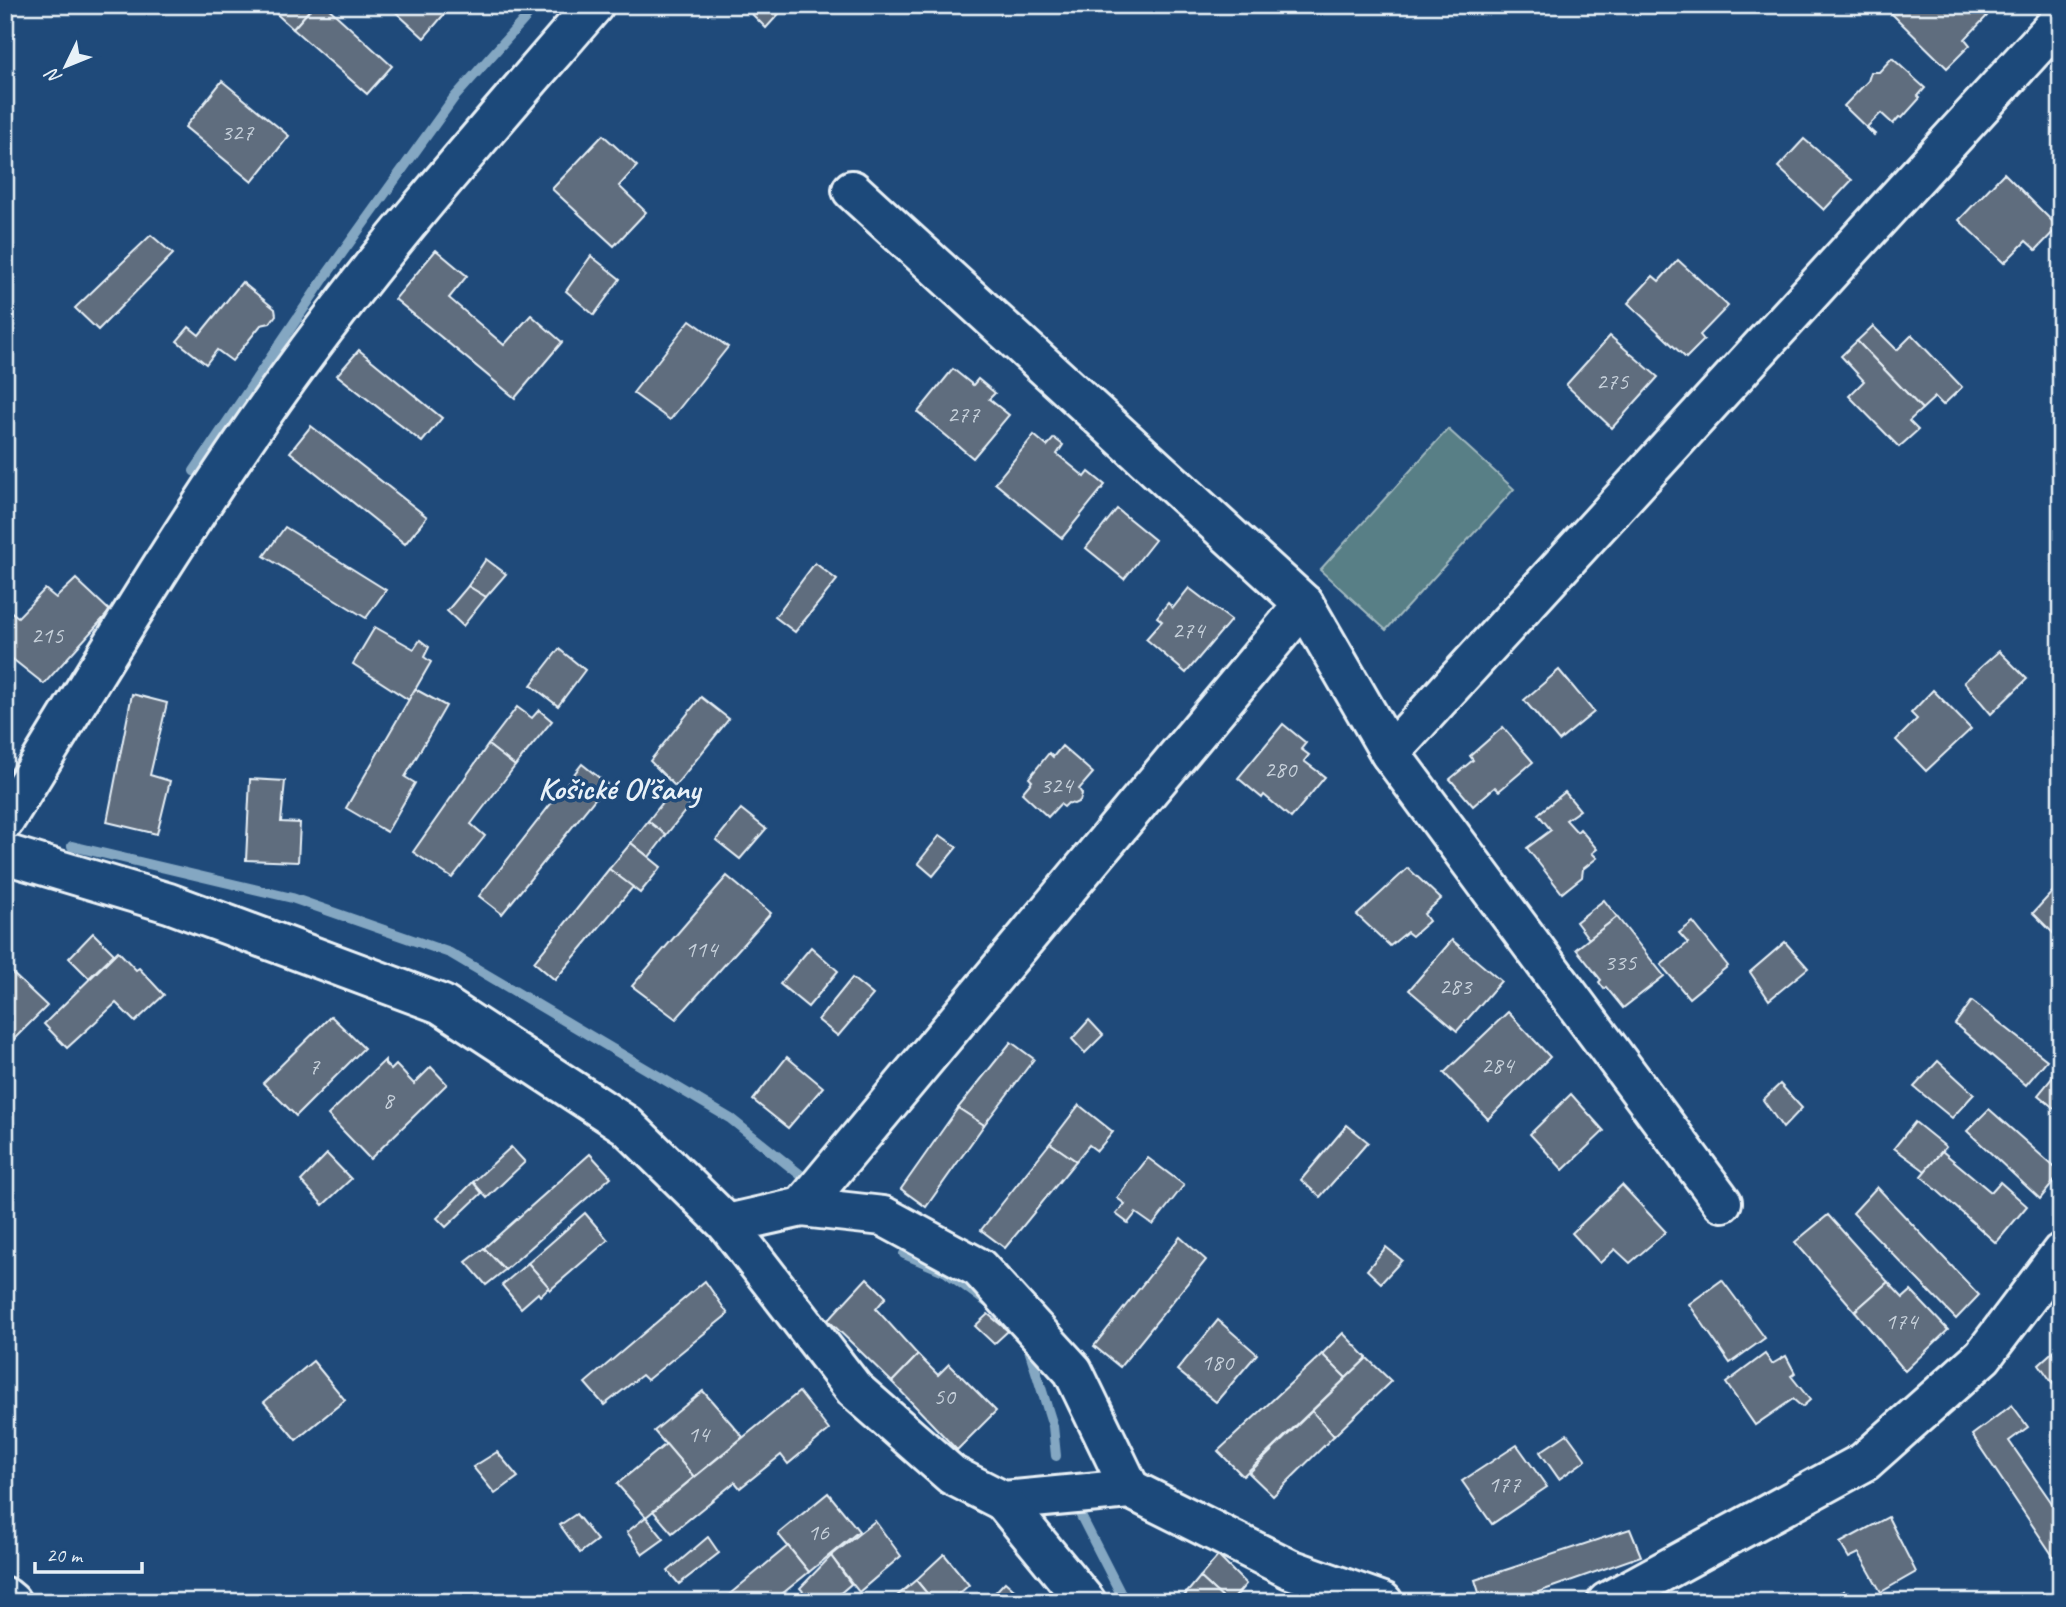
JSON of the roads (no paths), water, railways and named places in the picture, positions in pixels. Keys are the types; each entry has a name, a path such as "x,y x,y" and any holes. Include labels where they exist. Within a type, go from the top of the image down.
{"street":[{"path":"5,820 165,560 288,378 382,253 594,5"},
{"path":"1390,753 2061,19"},
{"path":"852,190 1304,604 1390,753 1722,1202"},
{"path":"802,1207 1304,604"},
{"path":"5,854 169,903 441,1004 626,1125 727,1224 854,1389 952,1475 1003,1501 1086,1602"},
{"path":"727,1224 802,1207 883,1216 979,1268 1073,1371 1130,1489"},
{"path":"1607,1602 1864,1462 1983,1356 2061,1253"},
{"path":"1003,1501 1130,1489 1290,1569 1383,1602"},
{"path":"5,1597 11,1602"}],"waterway":[{"path":"194,471 327,274 453,99 537,5"},
{"path":"72,846 292,898 450,953 731,1119 802,1176"},
{"path":"904,1254 946,1272 989,1304"},
{"path":"1023,1341 1028,1346 1053,1426 1056,1456"},
{"path":"1079,1512 1125,1602"}],"district":[{"name":"Košické Oľšany","path":"619,788"}]}
